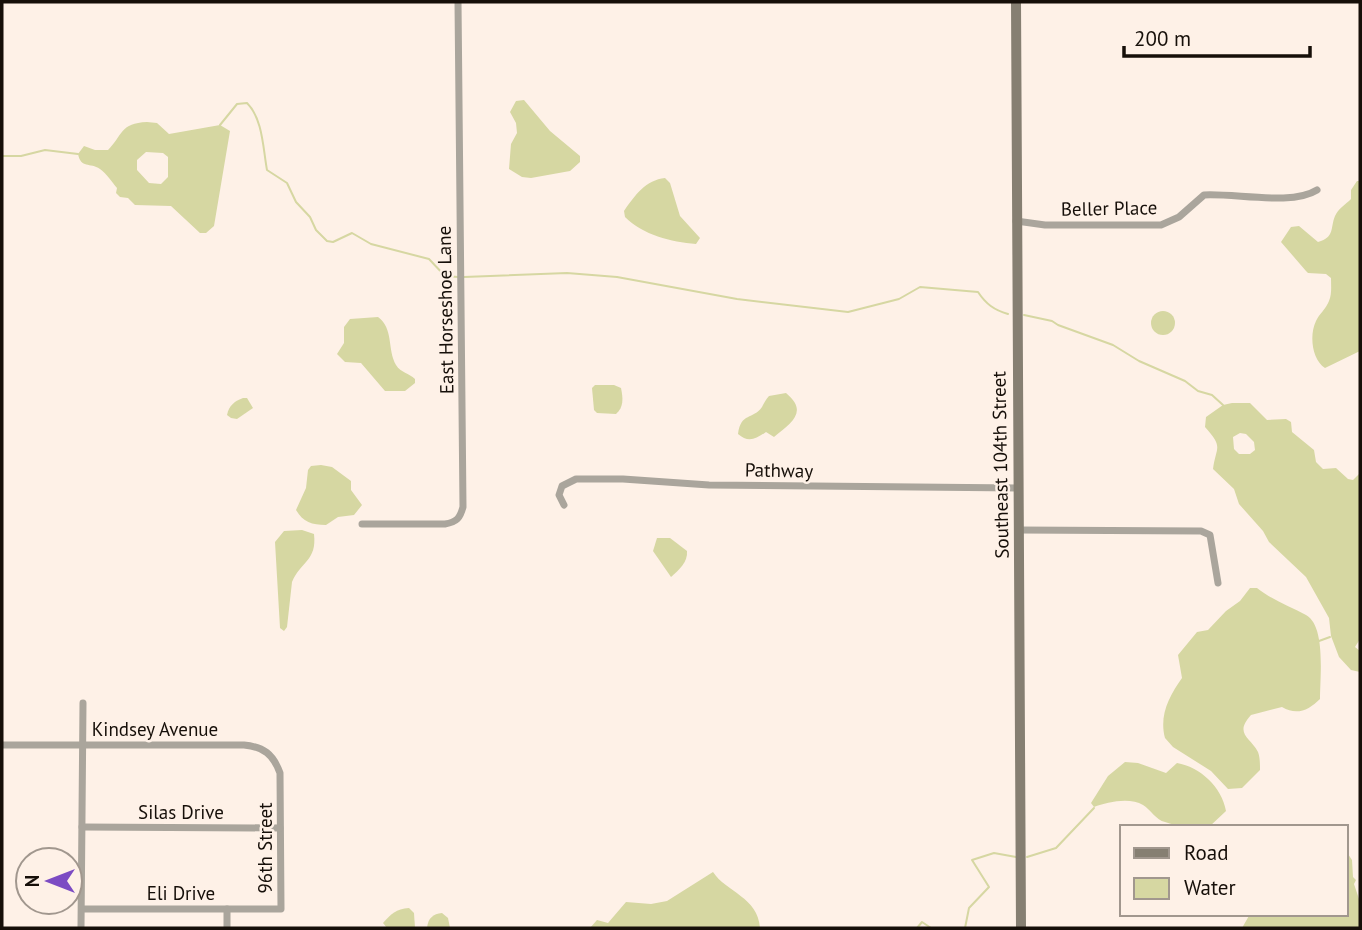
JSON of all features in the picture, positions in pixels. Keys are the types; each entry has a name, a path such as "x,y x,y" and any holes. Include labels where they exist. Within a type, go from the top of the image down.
{"street":[{"name":"East Horseshoe Lane","path":"362,524 454,523 463,507 458,2"},
{"name":"Southeast 104th Street","path":"1016,2 1021,928"},
{"name":"Beller Place","path":"1016,221 1045,225 1148,226 1171,222 1204,195 1292,197 1317,190"},
{"name":"Pathway","path":"564,505 560,499 562,486 576,480 623,479 709,485 1018,488"},
{"path":"1018,530 1201,531 1210,535 1218,583"},
{"path":"82,846 83,703"},
{"name":"Kindsey Avenue","path":"2,744 258,747 267,751 276,762 281,787"},
{"name":"96th Street","path":"281,787 281,909"},
{"name":"Silas Drive","path":"82,827 280,828"},
{"name":"Eli Drive","path":"84,909 281,909"},
{"path":"227,909 228,928"}],"water":[{"path":"524,100 550,131 580,156 580,162 570,171 531,178 522,177 509,169 511,144 517,133 516,123 510,112 516,101"},
{"path":"138,123 157,123 169,134 220,125 230,131 214,226 206,233 200,233 171,206 135,205 128,198 120,197 116,193 117,188 105,173 79,159 78,154 84,146 95,150 108,150 127,127","holes":["146,152 163,153 168,157 168,177 161,184 149,183 137,170 137,160"]},
{"path":"665,178 670,183 680,216 700,238 696,244 658,236 640,229 625,217 624,211 642,189 658,179"},
{"path":"1357,181 1360,181 1360,351 1325,368 1317,359 1313,347 1313,333 1316,321 1330,298 1331,278 1326,274 1308,273 1281,242 1291,227 1299,226 1318,242 1327,238 1336,213 1351,199 1351,190"},
{"path":"1163,311 1172,314 1175,323 1172,332 1163,335 1154,332 1151,323 1154,314"},
{"path":"378,317 386,327 396,365 415,379 415,383 405,391 385,391 361,363 345,362 337,354 344,343 344,327 350,319"},
{"path":"595,385 614,385 621,388 622,402 616,414 597,413 594,410 592,388"},
{"path":"786,393 793,400 797,412 786,427 774,437 766,432 752,439 738,434 742,422 759,411 769,396"},
{"path":"247,398 253,408 237,419 227,415 233,404"},
{"path":"1250,403 1267,420 1286,419 1291,422 1292,432 1314,450 1316,462 1323,469 1336,468 1353,480 1360,469 1360,639 1355,647 1360,651 1360,672 1351,670 1339,657 1331,636 1329,618 1306,577 1269,542 1263,531 1239,504 1234,489 1213,469 1217,443 1205,427 1206,417 1223,405","holes":["1240,433 1246,434 1254,442 1255,450 1250,454 1239,454 1234,449 1233,437"]},
{"path":"311,466 332,467 351,481 351,490 362,505 354,515 338,517 326,525 308,522 296,510 306,488 308,470"},
{"path":"302,530 314,534 313,550 292,582 287,627 284,631 280,628 275,542 284,531"},
{"path":"657,538 670,538 687,551 680,569 671,577 653,551"},
{"path":"1250,588 1257,588 1312,621 1319,641 1320,699 1312,706 1298,711 1282,707 1251,715 1246,721 1244,731 1258,752 1260,770 1242,788 1228,789 1211,771 1173,747 1165,738 1163,722 1169,699 1182,678 1178,655 1197,632 1208,630 1240,601"},
{"path":"1125,762 1138,763 1166,773 1177,763 1186,765 1215,786 1226,811 1211,825 1176,825 1162,821 1143,805 1132,801 1112,802 1094,807 1091,803 1108,776"},
{"path":"1348,854 1352,860 1353,877 1356,880 1354,884 1360,902 1360,927 1242,928 1249,916 1348,916"},
{"path":"713,872 754,909 760,928 590,928 597,920 608,923 626,902 651,904 667,901"},
{"path":"409,908 414,913 415,928 387,928 383,923 394,912"},
{"path":"442,913 448,918 450,928 427,928 432,917"}],"waterway":[{"path":"220,125 237,104 247,103 259,126 267,170 287,183 296,202 327,241 333,242 352,233 371,244 429,259 445,276 458,277"},
{"path":"2,156 21,156 45,150 78,154"},
{"path":"464,277 567,273 617,277 737,299 848,312 899,299 920,287 978,292 991,306 1008,314"},
{"path":"1024,315 1052,321 1113,345 1139,361 1185,381 1198,391 1212,395 1223,405"},
{"path":"1319,641 1330,637"},
{"path":"1027,857 1056,848 1094,808"},
{"path":"965,928 969,908 989,887 972,860 994,853 1016,857"},
{"path":"917,928 922,922 931,928"}]}
